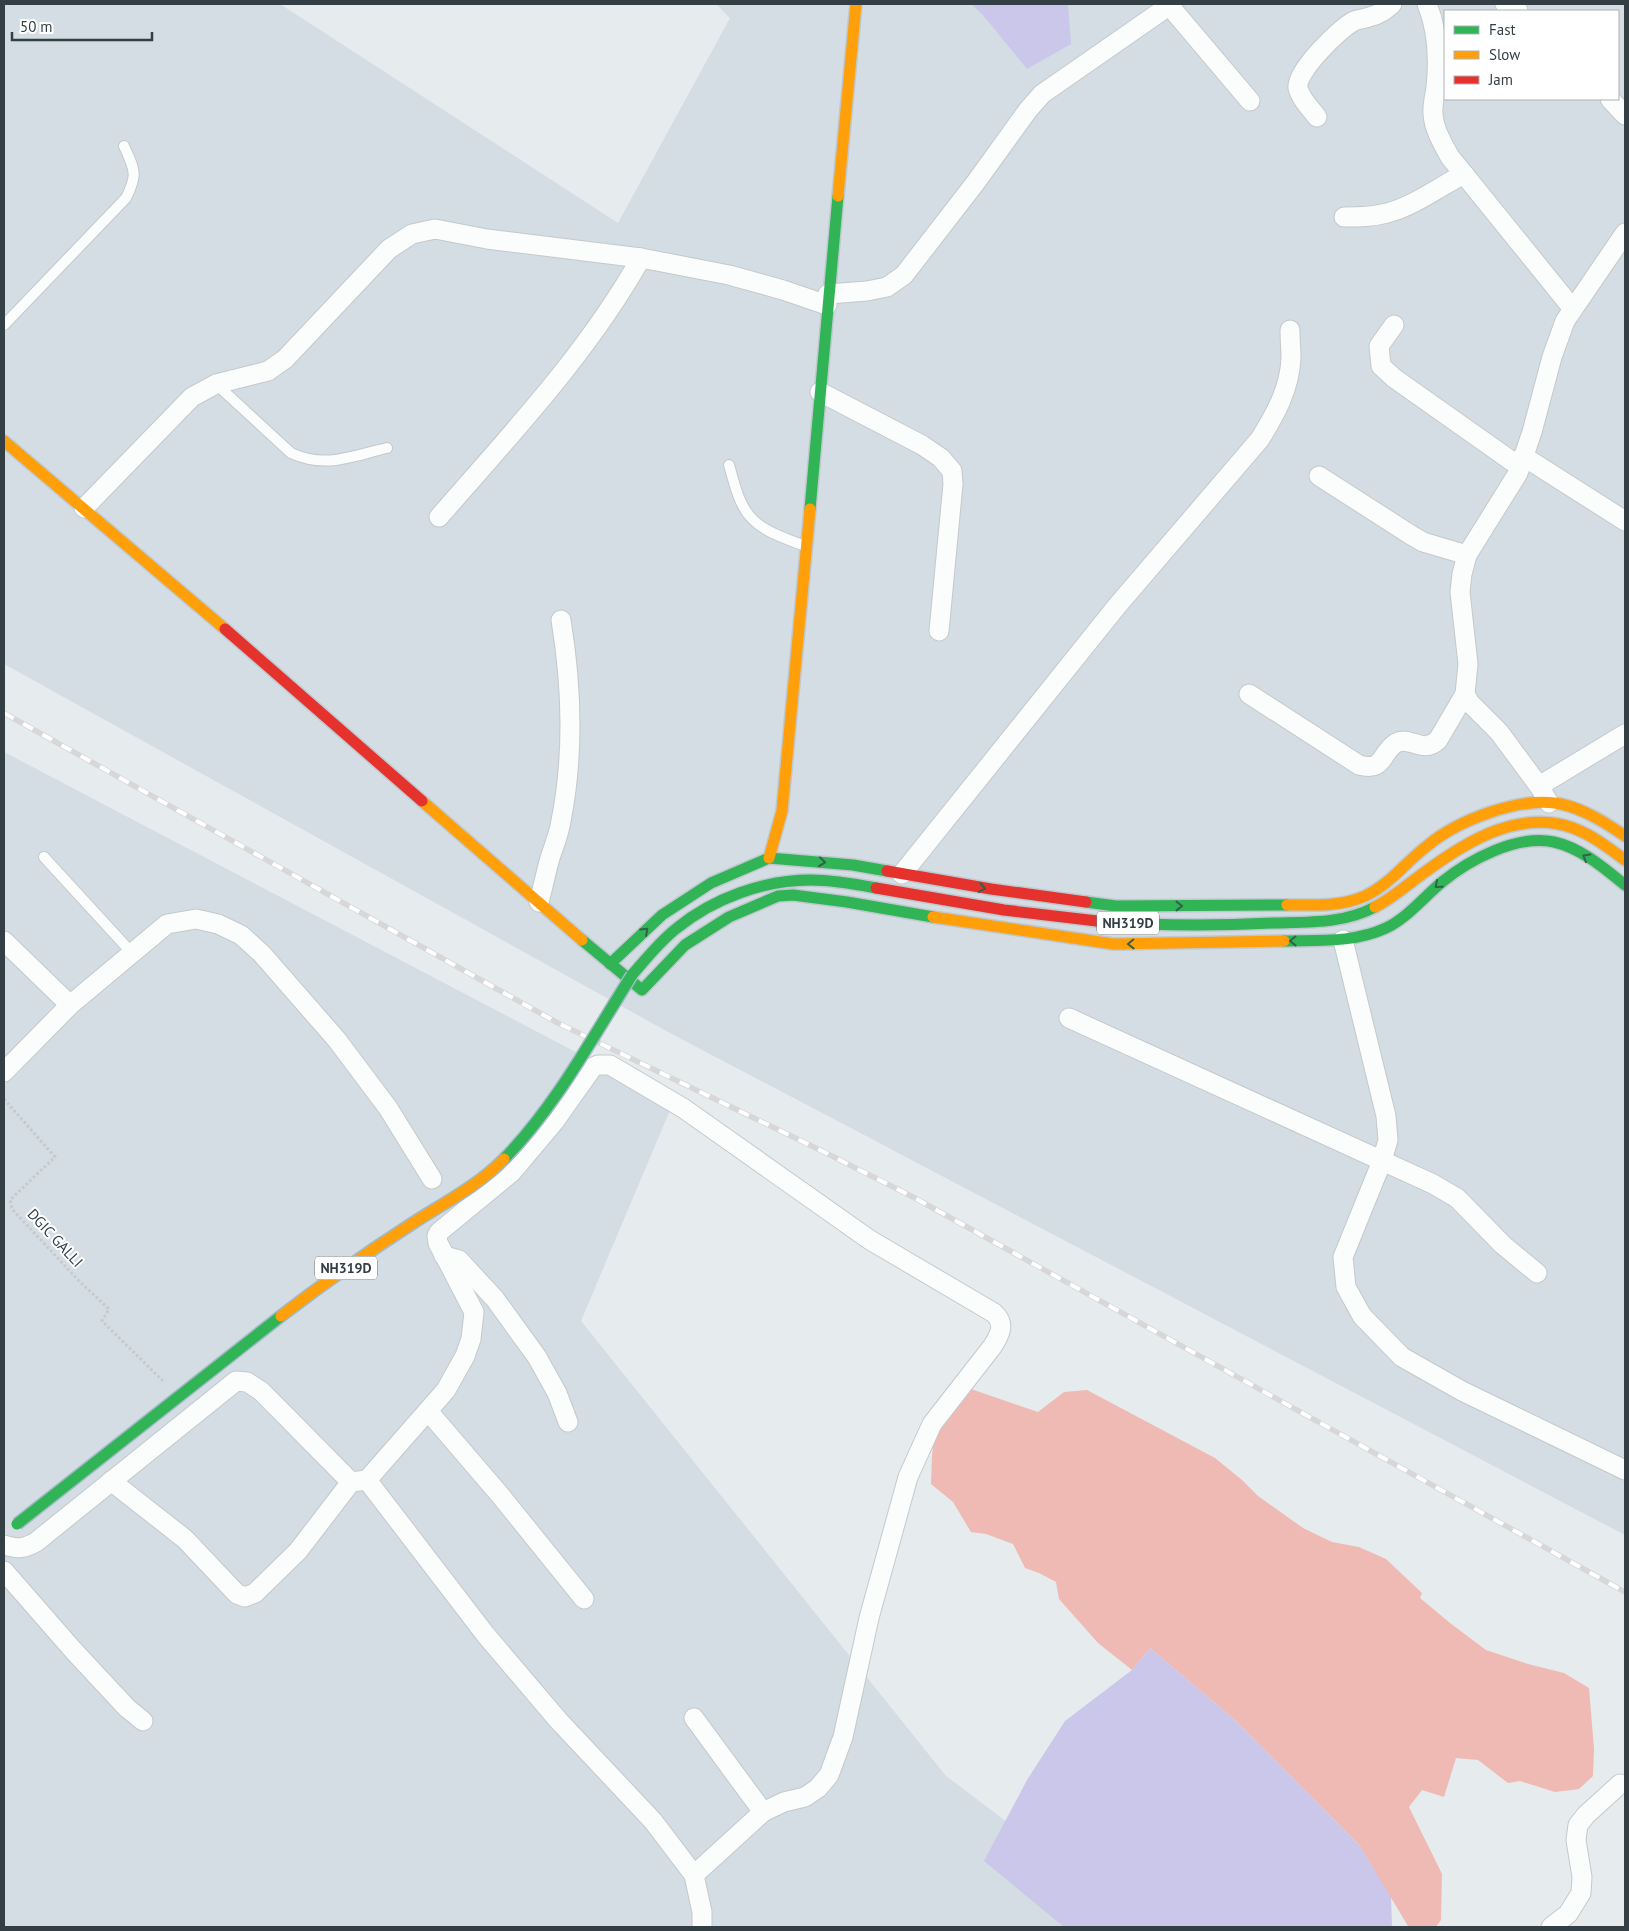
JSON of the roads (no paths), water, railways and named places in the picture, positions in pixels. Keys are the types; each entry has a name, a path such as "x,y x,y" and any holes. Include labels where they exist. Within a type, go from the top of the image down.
{"main road":[{"path":"769,858 782,811 856,4"},
{"path":"4,441 642,990 685,945 729,916 778,896 793,895 847,902 985,926 1113,944 1343,940 1359,937 1391,926 1456,870 1488,853 1518,844 1552,841 1569,847 1602,866 1625,885"},
{"path":"610,964 662,915 711,883 769,858 794,855 991,889 1116,906 1321,905 1349,901 1372,892 1435,839 1473,818 1510,808 1559,803 1585,813 1625,836"},
{"path":"782,811 786,834"},
{"name":"NH319D","path":"11,1533 311,1293 495,1168 527,1136 553,1100 632,975 654,949 676,929 700,912 722,900 748,890 779,883 810,880 845,883 1041,915 1114,922 1187,925 1322,921 1350,918 1371,910 1393,896 1451,852 1502,828 1525,822 1547,821 1575,828 1596,838 1623,858"}],"street":[{"path":"84,508 192,397 216,384 268,372 285,359 389,249 412,234 435,229 487,239 641,258 729,275 783,290 828,299 888,287 904,275 1042,94 1160,12 1168,4 1250,101"},
{"path":"1317,117 1298,88 1299,78 1308,65 1346,26 1357,20 1382,13 1392,4"},
{"path":"1427,4 1438,48 1436,87 1432,114 1438,136 1450,157 1573,309"},
{"path":"1505,4 1516,10"},
{"path":"1611,100 1624,112"},
{"path":"1344,217 1365,217 1388,213 1464,174"},
{"path":"1249,694 1359,765 1368,768 1377,766 1395,744 1401,741 1427,747 1438,740 1465,694 1468,664 1460,592 1467,555 1496,510 1522,461 1532,432 1552,357 1565,322 1625,233"},
{"path":"439,517 564,372 604,319 641,258"},
{"path":"1394,325 1379,346 1381,366 1394,378 1522,461 1625,521"},
{"path":"902,874 1117,606 1260,439 1276,412 1286,386 1291,359 1290,330"},
{"path":"820,392 922,446 941,458 952,471 954,484 939,631"},
{"path":"1319,476 1411,536 1423,542 1467,555"},
{"path":"539,902 549,860 561,824 571,737 568,678 561,620"},
{"path":"1465,694 1470,703 1499,732 1539,786 1549,803"},
{"path":"1539,786 1625,734"},
{"path":"4,1072 70,1005 167,924 196,919 218,924 241,935 262,954 337,1040 388,1108 432,1179"},
{"path":"1343,940 1386,1116 1389,1138 1382,1161 1343,1257 1346,1287 1362,1316 1402,1357 1462,1391 1625,1470"},
{"path":"4,941 70,1005"},
{"path":"1069,1018 1433,1184 1457,1198 1503,1245 1537,1273"},
{"path":"111,1481 185,1538 238,1594 245,1597 256,1593 298,1552 359,1481 428,1411 446,1390 465,1356 471,1339 474,1312 438,1243 437,1236 440,1231 512,1172 554,1122 593,1068 606,1065 683,1108 870,1240 994,1313 1000,1318 1002,1328 1000,1336 932,1424 908,1477 869,1618 842,1737 829,1775 818,1788 805,1797 784,1802 763,1812 694,1876"},
{"path":"444,1256 459,1260 495,1299 537,1357 557,1393 568,1422"},
{"path":"11,1533 18,1549 36,1542 231,1384 236,1381 252,1384 359,1481 558,1720 653,1821 694,1876 702,1912 702,1927"},
{"path":"428,1411 500,1495 584,1599"},
{"path":"4,1571 80,1658 127,1708 144,1721"},
{"path":"694,1718 763,1812"},
{"path":"1551,1927 1568,1914 1581,1893 1582,1877 1576,1840 1578,1825 1586,1815 1620,1784"}],"lane":[{"path":"4,324 126,198 135,180 133,167 124,146"},
{"path":"216,384 291,453 304,459 327,462 387,448"},
{"path":"729,465 743,507 756,523 772,534 806,546"},
{"path":"44,857 132,953"}],"railway":[{"path":"4,713 556,1022 913,1197 1625,1592"}]}
